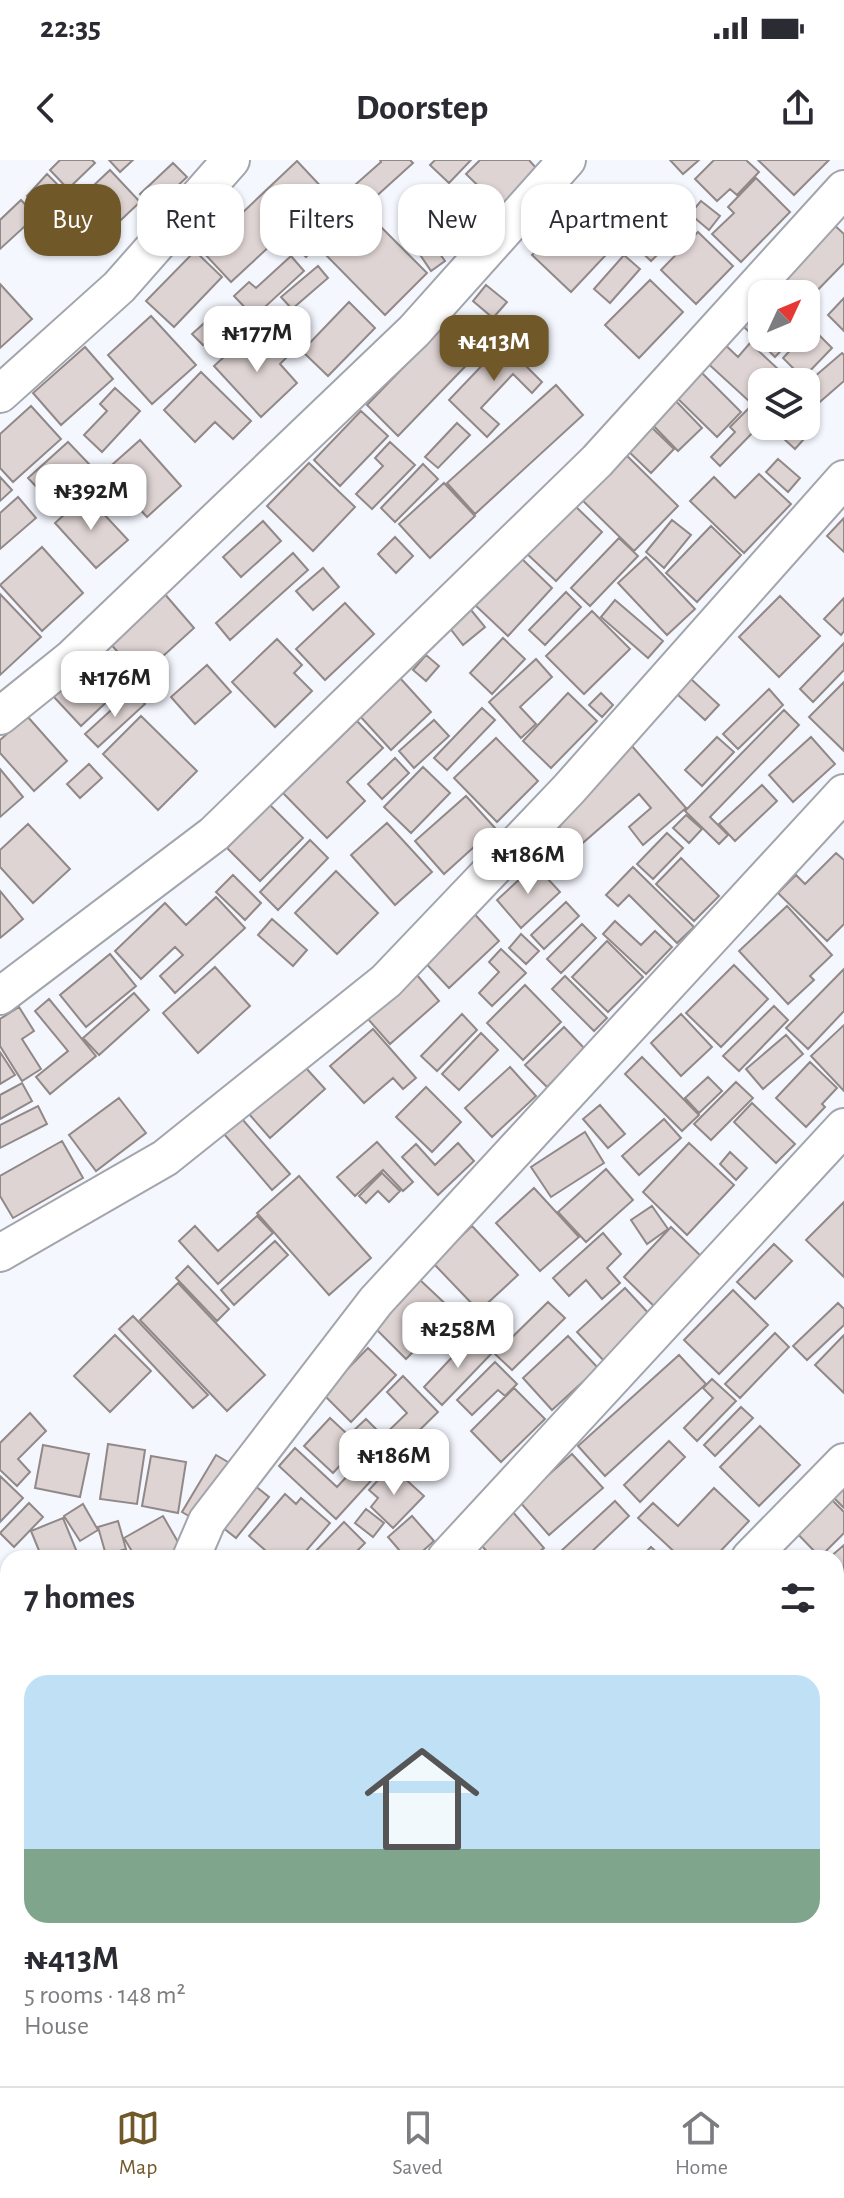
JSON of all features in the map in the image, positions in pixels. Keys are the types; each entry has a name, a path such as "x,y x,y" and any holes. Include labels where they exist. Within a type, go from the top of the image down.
{"street":[{"path":"0,394 119,287 231,160"},
{"path":"0,716 72,658 414,331 567,160"},
{"path":"0,996 214,834 597,461 844,189"},
{"path":"0,1253 165,1158 386,981 569,789 844,479"},
{"path":"194,1550 207,1521 376,1301 844,793"},
{"path":"453,1550 844,1127"},
{"path":"758,1550 844,1462"}],"building":[{"path":"60,160 92,160 95,163 73,184 63,184 50,170"},
{"path":"109,160 133,160 120,172"},
{"path":"410,160 413,163 382,191 382,184 356,184 381,162"},
{"path":"435,160 471,160 449,183 430,165"},
{"path":"480,160 529,160 537,169 505,202 505,184 476,184 466,174"},
{"path":"670,160 699,160 683,174"},
{"path":"714,160 746,160 759,172 737,195 730,189 717,201 695,179"},
{"path":"758,160 829,160 794,195"},
{"path":"297,161 319,184 273,184"},
{"path":"173,163 187,177 180,184 151,184"},
{"path":"110,170 137,199 137,205 121,220 121,184 95,184"},
{"path":"47,174 57,184 38,184"},
{"path":"756,178 790,212 741,262 712,234 734,213 728,207"},
{"path":"260,196 260,255 231,282 207,256 244,256 244,211"},
{"path":"21,200 24,203 24,227 0,249 0,220"},
{"path":"701,201 720,216 709,230 696,219 696,207"},
{"path":"832,223 844,234 844,263 820,288 820,280 775,280"},
{"path":"382,228 398,244 398,256 410,256 427,273 385,315 327,256 382,256"},
{"path":"698,232 733,266 696,304 661,270 675,256 696,256"},
{"path":"190,256 200,256 222,277 174,327 146,301"},
{"path":"291,256 304,271 254,317 234,296 249,282 256,288"},
{"path":"421,256 441,256 445,261 431,271"},
{"path":"533,256 605,256 571,292"},
{"path":"623,256 640,269 610,303 594,289"},
{"path":"318,266 328,278 292,309 281,297"},
{"path":"650,280 683,312 639,358 605,325"},
{"path":"0,284 32,319 0,348"},
{"path":"486,285 507,302 493,318 473,301"},
{"path":"844,298 844,331 828,315"},
{"path":"349,302 375,328 328,376 302,351"},
{"path":"151,316 196,365 152,404 108,355"},
{"path":"211,317 222,328 203,345 192,334"},
{"path":"452,317 484,347 398,436 367,405"},
{"path":"513,333 529,348 519,359 542,382 532,393 513,374 481,408 499,424 487,437 449,400"},
{"path":"248,335 263,349 273,339 288,356 280,364 297,383 261,417 214,366"},
{"path":"820,336 832,348 813,368 793,368 783,358 789,352 820,352"},
{"path":"720,340 738,357 748,345 748,352 760,352 777,368 748,368 748,400 703,359"},
{"path":"85,347 113,379 61,425 33,393"},
{"path":"842,353 844,355 844,381 820,402 820,372"},
{"path":"696,367 741,412 717,437 671,392"},
{"path":"201,372 251,421 233,439 215,422 195,442 164,410"},
{"path":"556,385 583,415 475,514 447,483"},
{"path":"115,388 140,411 102,452 84,435 107,411 100,404"},
{"path":"669,394 702,428 678,451 645,417"},
{"path":"31,406 61,439 13,482 0,468 0,434"},
{"path":"748,409 748,437 720,466 711,457 735,432 730,427"},
{"path":"361,411 388,436 340,486 314,460"},
{"path":"646,422 674,449 651,473 623,446"},
{"path":"457,423 470,435 438,468 425,457"},
{"path":"140,440 181,486 147,517 105,471"},
{"path":"785,440 803,440 795,449"},
{"path":"68,442 89,464 49,500 28,478"},
{"path":"390,442 415,465 372,509 356,494 383,466 375,458"},
{"path":"619,448 678,506 634,551 575,493"},
{"path":"778,459 800,478 788,492 766,472"},
{"path":"309,463 355,507 313,551 267,506"},
{"path":"423,464 438,479 395,522 381,508"},
{"path":"759,474 791,504 744,553 690,501 714,477 735,498"},
{"path":"0,477 12,490 0,501"},
{"path":"444,483 475,516 430,558 399,524"},
{"path":"86,495 128,540 96,568 55,523"},
{"path":"18,497 36,518 0,549 0,513"},
{"path":"571,502 602,532 556,581 525,552"},
{"path":"844,518 844,552 827,536"},
{"path":"672,520 691,535 664,568 646,552"},
{"path":"263,521 281,541 241,577 223,557"},
{"path":"711,526 741,555 697,602 666,573"},
{"path":"395,537 413,556 396,573 378,554"},
{"path":"619,538 638,556 590,606 571,588"},
{"path":"42,547 83,593 42,631 0,585"},
{"path":"293,553 308,570 230,640 216,623"},
{"path":"520,557 552,588 508,636 475,605"},
{"path":"646,557 695,609 667,635 618,583"},
{"path":"323,568 339,587 313,610 296,591"},
{"path":"163,592 194,628 140,677 108,641"},
{"path":"566,592 581,607 545,645 529,630"},
{"path":"0,594 41,637 0,675"},
{"path":"780,596 820,636 779,677 739,637"},
{"path":"844,598 844,631 841,635 824,619"},
{"path":"615,600 663,641 648,658 601,617"},
{"path":"345,603 374,634 325,680 296,649"},
{"path":"471,610 485,627 463,645 449,627"},
{"path":"592,611 630,649 584,694 546,656"},
{"path":"503,638 525,659 492,694 470,673"},
{"path":"277,639 302,665 294,673 312,691 275,727 232,682"},
{"path":"844,643 844,670 813,702 800,689"},
{"path":"101,650 130,680 81,726 53,696"},
{"path":"426,655 439,666 426,681 413,670"},
{"path":"536,659 552,677 520,707 536,724 521,738 489,702"},
{"path":"207,665 231,692 195,724 171,697"},
{"path":"400,678 431,712 391,750 359,715"},
{"path":"691,679 719,705 705,720 677,694"},
{"path":"844,682 844,751 809,717"},
{"path":"769,689 783,705 738,749 723,734"},
{"path":"133,690 145,704 98,747 85,734"},
{"path":"568,693 597,721 551,768 523,741"},
{"path":"601,693 613,705 602,717 589,705"},
{"path":"482,708 495,720 447,770 434,758"},
{"path":"784,710 799,725 710,817 728,835 719,844 685,811"},
{"path":"27,716 67,761 34,791 0,753 0,740"},
{"path":"141,716 197,771 158,810 103,754"},
{"path":"434,720 449,736 414,768 399,751"},
{"path":"357,721 383,748 347,782 365,801 327,838 283,793"},
{"path":"717,737 734,752 702,786 685,770"},
{"path":"811,737 835,764 793,802 769,775"},
{"path":"496,738 538,781 497,822 454,778"},
{"path":"631,745 686,808 643,845 629,827 651,808 639,794 577,848 549,816"},
{"path":"395,758 409,773 382,799 368,784"},
{"path":"89,764 102,778 80,798 67,784"},
{"path":"423,767 450,793 411,833 384,807"},
{"path":"0,769 23,797 0,817"},
{"path":"762,785 777,801 735,841 719,824"},
{"path":"466,796 495,828 444,874 415,841"},
{"path":"270,805 303,838 260,881 227,848"},
{"path":"686,815 702,829 689,843 673,828"},
{"path":"387,823 432,872 395,905 351,855"},
{"path":"28,824 70,869 33,903 0,867 0,850"},
{"path":"667,833 683,848 653,879 637,864"},
{"path":"310,840 328,858 278,910 260,892"},
{"path":"836,853 844,860 844,924 827,941 778,893 796,875 805,884"},
{"path":"681,858 719,896 694,921 656,884"},
{"path":"535,865 560,892 521,928 497,900"},
{"path":"633,867 694,927 677,943 629,895 618,906 606,895"},
{"path":"336,871 378,913 337,954 295,913"},
{"path":"233,875 261,903 245,920 216,892"},
{"path":"0,891 23,919 0,938"},
{"path":"216,897 245,928 175,993 160,976 183,955 175,947 141,979 115,951 165,903 186,925"},
{"path":"566,902 579,916 544,949 531,935"},
{"path":"787,906 832,955 810,976 814,980 788,1004 739,951"},
{"path":"470,909 499,941 449,988 419,956"},
{"path":"272,919 307,950 293,966 258,935"},
{"path":"615,921 641,945 655,931 672,947 646,974 603,934"},
{"path":"582,924 596,938 561,973 547,959"},
{"path":"521,934 539,951 526,964 509,948"},
{"path":"607,941 643,977 608,1012 572,977"},
{"path":"501,949 526,973 492,1006 479,993 499,972 489,962"},
{"path":"110,954 136,986 86,1027 60,995"},
{"path":"734,965 768,999 721,1047 686,1013"},
{"path":"215,967 250,1006 198,1053 163,1013"},
{"path":"411,968 439,1001 390,1044 361,1011"},
{"path":"844,969 844,1011 808,1049 786,1028"},
{"path":"565,976 607,1018 594,1031 552,989"},
{"path":"525,985 561,1022 523,1060 487,1023"},
{"path":"134,993 149,1010 99,1055 83,1038"},
{"path":"49,999 96,1056 50,1094 36,1077 68,1051 35,1011"},
{"path":"774,1006 788,1020 739,1071 723,1056"},
{"path":"19,1007 34,1031 22,1039 41,1069 22,1081 0,1046 0,1019"},
{"path":"462,1014 477,1030 437,1071 421,1056"},
{"path":"681,1014 712,1047 681,1076 651,1043"},
{"path":"844,1025 844,1091 811,1056"},
{"path":"564,1027 585,1049 547,1087 525,1065"},
{"path":"373,1029 416,1078 403,1089 393,1078 364,1103 330,1066"},
{"path":"481,1033 498,1050 459,1090 442,1074"},
{"path":"786,1035 803,1054 763,1089 746,1069"},
{"path":"0,1052 15,1075 0,1084"},
{"path":"296,1057 325,1089 270,1138 242,1106"},
{"path":"642,1057 699,1115 682,1131 625,1074"},
{"path":"810,1062 837,1088 822,1104 825,1107 806,1127 776,1098"},
{"path":"510,1067 536,1096 492,1137 465,1108"},
{"path":"708,1077 722,1091 699,1113 685,1098"},
{"path":"736,1082 753,1098 711,1140 694,1124"},
{"path":"22,1083 32,1101 0,1119 0,1095"},
{"path":"426,1087 461,1122 432,1152 396,1117"},
{"path":"119,1098 146,1133 96,1171 69,1135"},
{"path":"752,1103 795,1144 776,1163 734,1122"},
{"path":"600,1105 625,1134 608,1148 583,1119"},
{"path":"38,1106 47,1124 0,1148 0,1125"},
{"path":"236,1112 290,1174 272,1190 218,1127"},
{"path":"664,1119 681,1138 639,1175 622,1156"},
{"path":"585,1132 604,1163 551,1197 531,1167"},
{"path":"62,1141 83,1178 13,1218 0,1196 0,1176"},
{"path":"377,1142 413,1182 403,1191 383,1170 355,1196 337,1177"},
{"path":"458,1143 474,1161 438,1195 402,1157 416,1144 435,1165"},
{"path":"689,1143 734,1185 687,1235 643,1192"},
{"path":"730,1152 747,1168 736,1180 720,1164"},
{"path":"606,1169 633,1200 586,1242 558,1212"},
{"path":"382,1173 400,1191 389,1202 378,1191 366,1203 359,1196"},
{"path":"299,1176 371,1258 329,1295 257,1213"},
{"path":"534,1188 579,1237 540,1271 496,1223"},
{"path":"844,1202 844,1277 806,1240"},
{"path":"652,1206 668,1229 647,1244 631,1220"},
{"path":"257,1216 273,1233 218,1284 179,1241 195,1226 218,1251"},
{"path":"472,1226 518,1275 479,1311 433,1263"},
{"path":"671,1227 705,1260 658,1310 624,1277"},
{"path":"603,1233 621,1254 607,1268 620,1283 602,1299 586,1280 569,1296 553,1278"},
{"path":"275,1241 288,1255 234,1305 221,1290"},
{"path":"774,1244 792,1261 755,1299 737,1282"},
{"path":"188,1266 229,1309 217,1321 176,1278"},
{"path":"419,1279 453,1311 406,1359 373,1326"},
{"path":"178,1283 265,1375 227,1411 140,1320"},
{"path":"625,1288 652,1317 605,1362 577,1332"},
{"path":"733,1290 768,1325 719,1374 684,1340"},
{"path":"548,1302 565,1318 512,1370 495,1354"},
{"path":"838,1303 844,1309 844,1325 807,1360 793,1346"},
{"path":"133,1316 208,1395 193,1408 119,1329"},
{"path":"775,1333 789,1347 740,1398 725,1384"},
{"path":"115,1335 151,1371 110,1412 74,1376"},
{"path":"473,1335 492,1353 442,1405 424,1387"},
{"path":"844,1335 844,1393 815,1365"},
{"path":"568,1336 598,1368 552,1410 523,1378"},
{"path":"368,1348 396,1375 351,1422 323,1394"},
{"path":"679,1355 706,1384 605,1476 578,1446"},
{"path":"495,1362 517,1384 505,1396 498,1390 472,1415 457,1400"},
{"path":"403,1376 438,1412 391,1458 376,1443 407,1413 387,1392"},
{"path":"712,1379 736,1401 697,1441 684,1428 713,1398 703,1388"},
{"path":"514,1388 545,1419 501,1462 471,1431"},
{"path":"741,1407 753,1418 715,1456 704,1445"},
{"path":"30,1413 46,1431 18,1459 30,1472 17,1486 0,1470 0,1443"},
{"path":"330,1418 359,1445 333,1473 304,1446"},
{"path":"366,1419 377,1430 363,1444 351,1433"},
{"path":"760,1426 800,1465 759,1506 720,1467"},
{"path":"669,1441 685,1457 640,1502 624,1485"},
{"path":"108,1444 145,1450 137,1504 100,1499"},
{"path":"43,1445 89,1454 80,1497 35,1488"},
{"path":"295,1448 337,1487 363,1459 378,1473 336,1519 279,1466"},
{"path":"572,1454 603,1488 549,1535 519,1501"},
{"path":"216,1455 233,1465 199,1522 182,1512"},
{"path":"151,1456 186,1462 178,1513 142,1506"},
{"path":"391,1466 424,1496 393,1528 371,1507 378,1498 369,1490"},
{"path":"844,1474 844,1508 827,1491"},
{"path":"0,1476 23,1498 0,1522"},
{"path":"249,1481 269,1497 236,1538 217,1523"},
{"path":"714,1488 749,1521 722,1550 672,1550 638,1518 653,1503 678,1526"},
{"path":"825,1493 844,1512 844,1533 827,1550 813,1550 790,1526"},
{"path":"285,1494 296,1504 301,1498 330,1523 307,1550 265,1550 249,1536"},
{"path":"615,1501 629,1516 593,1550 562,1550"},
{"path":"29,1503 43,1517 14,1547 0,1533"},
{"path":"83,1504 98,1530 80,1541 64,1516"},
{"path":"366,1509 384,1523 373,1537 355,1523"},
{"path":"512,1511 544,1548 486,1550 480,1544"},
{"path":"163,1516 183,1550 131,1550 124,1538"},
{"path":"412,1516 434,1541 424,1550 399,1550 388,1537"},
{"path":"63,1518 76,1550 39,1550 31,1531"},
{"path":"118,1521 126,1549 105,1550 98,1527"},
{"path":"344,1522 365,1543 358,1550 317,1550"}]}
